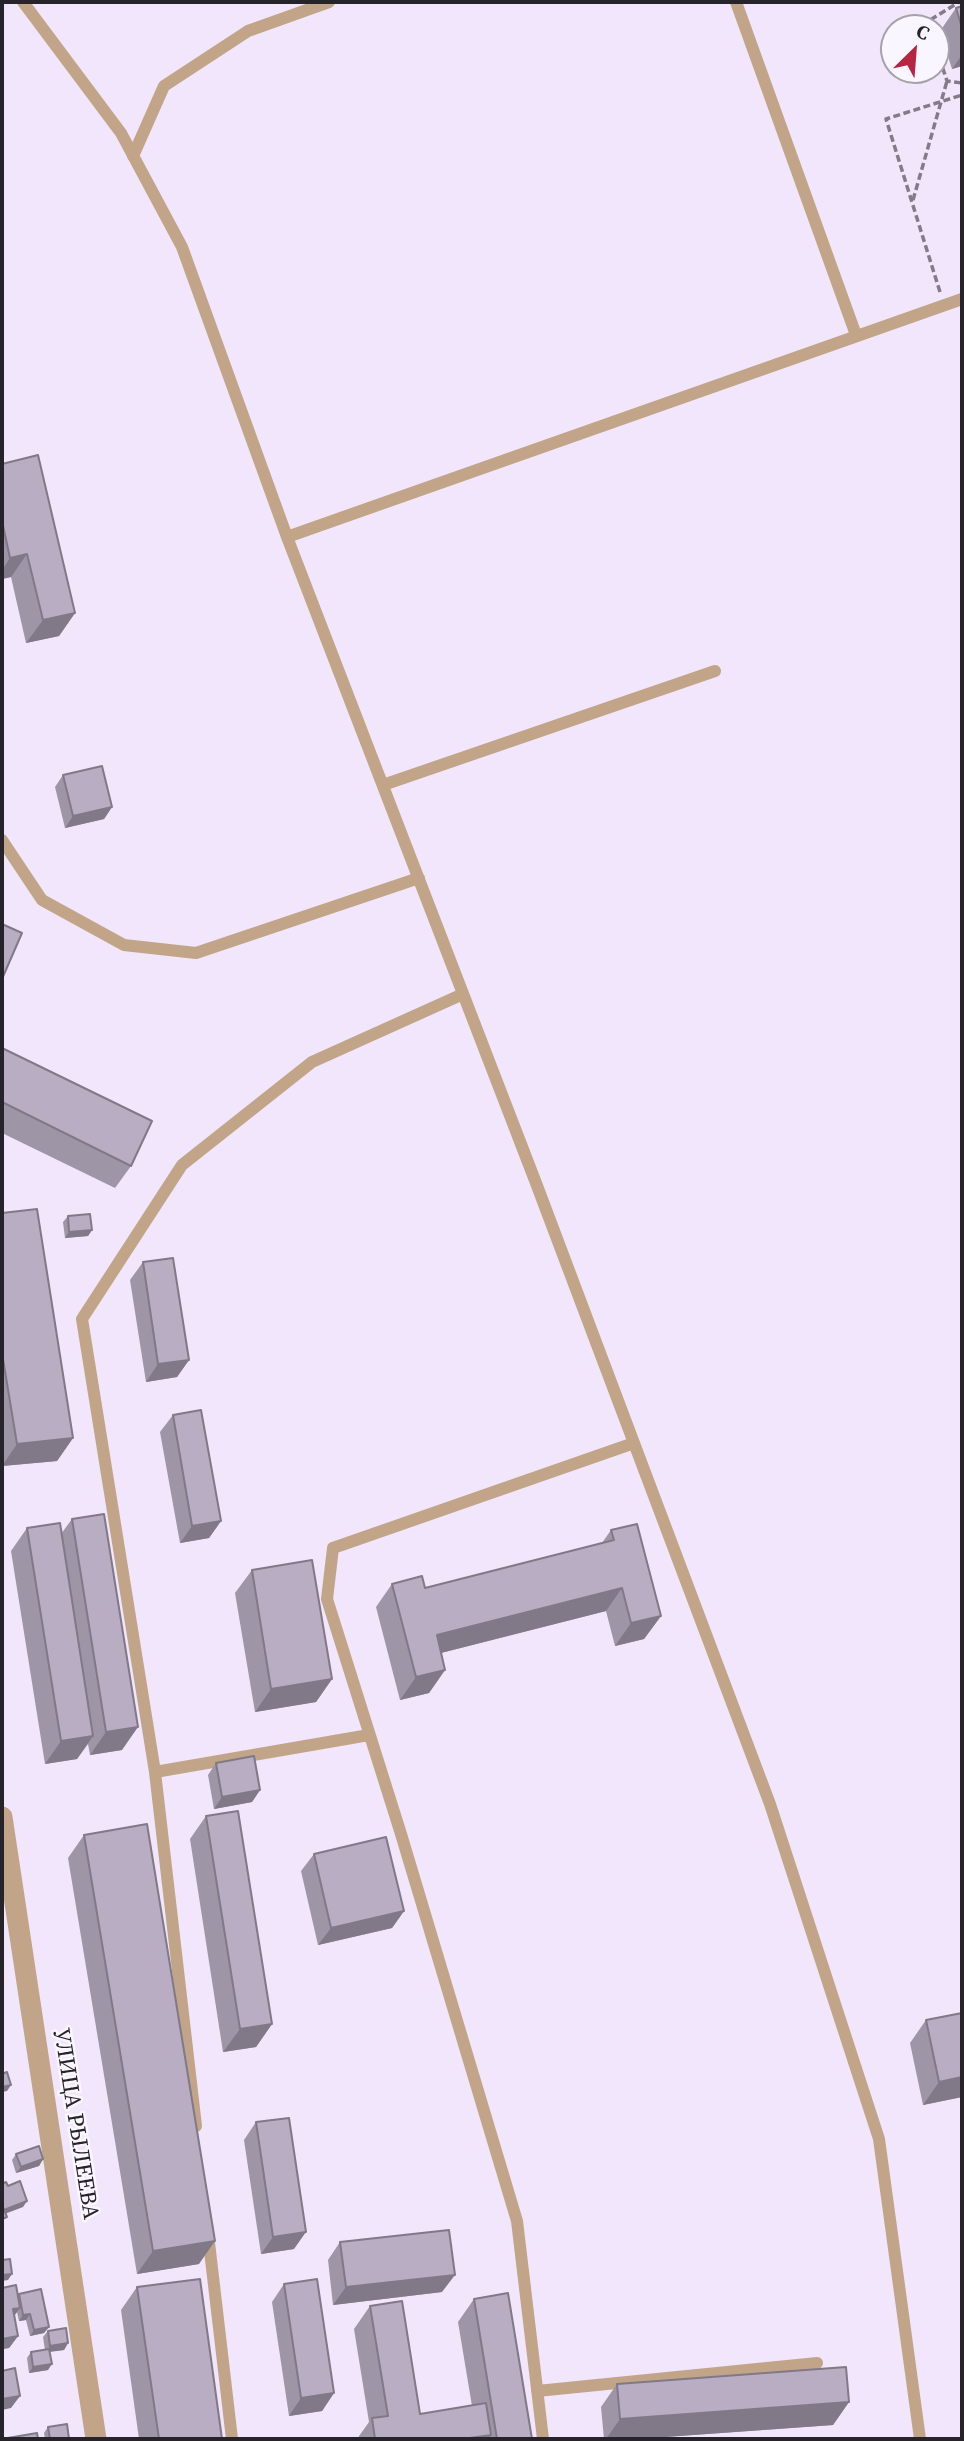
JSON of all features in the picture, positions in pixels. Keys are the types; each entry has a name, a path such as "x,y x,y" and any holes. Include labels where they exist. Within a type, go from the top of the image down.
{"street":[{"name":"УЛИЦА РЫЛЕЕВА","path":"2,1817 96,2439"}],"lane":[{"path":"23,2 121,134 182,247 287,537 770,1804 879,2138 920,2439"},
{"path":"134,156 164,86 248,31 329,2"},
{"path":"736,2 856,335"},
{"path":"287,537 962,299"},
{"path":"383,785 715,671"},
{"path":"2,840 42,900 124,944 196,953 419,878"},
{"path":"197,2134 155,1772 82,1319 182,1165 312,1062 463,994"},
{"path":"543,2439 517,2221 327,1599 333,1548 634,1443"},
{"path":"155,1772 369,1735"},
{"path":"206,2217 232,2439"},
{"path":"537,2391 817,2363"}],"path":[{"path":"940,14 957,3"},
{"path":"912,202 946,84"},
{"path":"944,305 886,119 962,95"}],"building":[{"path":"962,6 962,28 956,8"},
{"path":"38,455 75,613 43,620 27,554 10,558 2,521 2,464"},
{"path":"102,766 112,807 73,816 63,775"},
{"path":"2,924 22,933 2,979"},
{"path":"2,1048 152,1121 131,1166 2,1102"},
{"path":"37,1209 73,1438 17,1444 2,1353 2,1213"},
{"path":"90,1214 92,1230 69,1232 68,1216"},
{"path":"173,1258 189,1360 158,1364 143,1262"},
{"path":"201,1410 221,1521 192,1526 173,1415"},
{"path":"104,1514 138,1727 106,1732 72,1519"},
{"path":"60,1523 93,1736 61,1741 27,1528"},
{"path":"637,1524 661,1616 631,1623 622,1588 437,1635 445,1670 416,1677 392,1584 422,1576 425,1588 614,1540 611,1530"},
{"path":"312,1560 332,1679 271,1689 252,1570"},
{"path":"254,1756 260,1790 222,1797 216,1763"},
{"path":"238,1811 272,2024 240,2029 206,1816"},
{"path":"147,1824 215,2241 153,2251 84,1835"},
{"path":"386,1837 404,1911 331,1928 314,1854"},
{"path":"962,2013 962,2077 939,2082 926,2020"},
{"path":"7,2072 11,2085 2,2087 2,2074"},
{"path":"289,2118 306,2232 273,2237 256,2122"},
{"path":"39,2146 43,2159 21,2167 16,2154"},
{"path":"20,2181 27,2201 4,2210 2,2184 6,2182 8,2186"},
{"path":"2,2205 7,2217 2,2219"},
{"path":"449,2230 455,2275 346,2287 340,2242"},
{"path":"10,2259 12,2274 2,2275 2,2260"},
{"path":"200,2279 222,2439 159,2439 137,2287"},
{"path":"317,2279 334,2393 301,2398 284,2284"},
{"path":"16,2285 20,2308 13,2309 18,2336 2,2339 2,2288"},
{"path":"41,2289 49,2327 34,2330 30,2314 23,2315 19,2294"},
{"path":"508,2293 532,2439 497,2439 474,2299"},
{"path":"402,2301 420,2414 486,2403 491,2435 463,2439 375,2439 372,2418 388,2416 370,2306"},
{"path":"66,2328 68,2343 50,2346 48,2331"},
{"path":"49,2349 52,2364 33,2367 31,2352"},
{"path":"846,2367 849,2402 620,2419 617,2384"},
{"path":"15,2368 20,2396 2,2399 2,2371"},
{"path":"67,2424 69,2439 50,2439 48,2427"},
{"path":"37,2433 38,2439 2,2439"}]}
